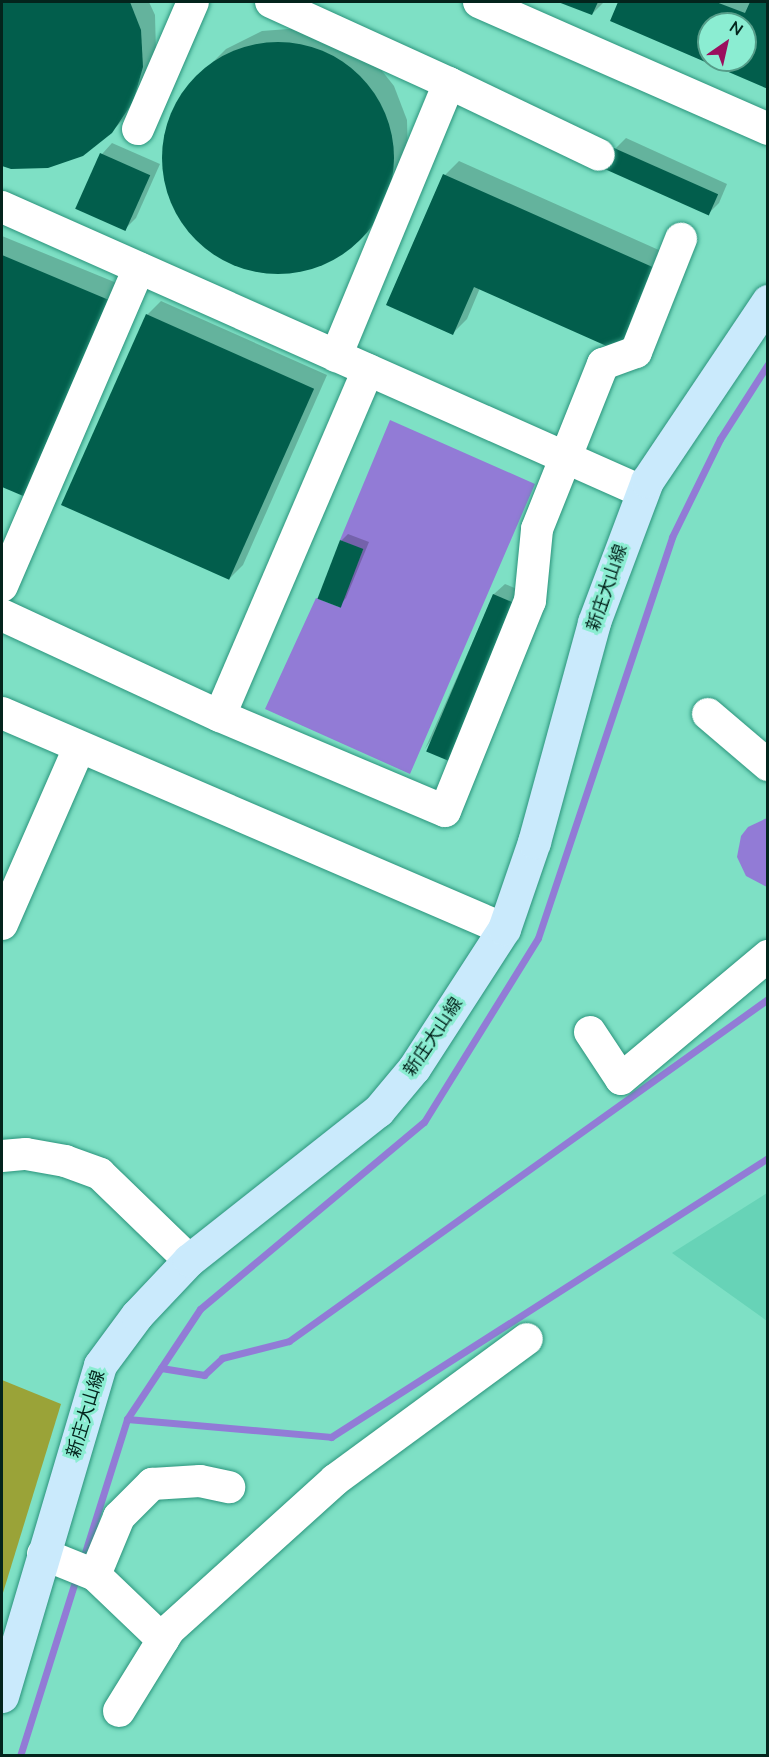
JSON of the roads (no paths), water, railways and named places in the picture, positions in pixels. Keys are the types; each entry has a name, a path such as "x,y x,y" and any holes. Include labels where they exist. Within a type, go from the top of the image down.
{"main road":[{"name":"新庄大山線","path":"2,1696 100,1365 136,1315 189,1260 378,1112 414,1068 504,929 534,842 594,622 643,492 677,432 725,367 768,301"}],"street":[{"path":"138,129 193,2"},
{"path":"271,2 449,83 599,155"},
{"path":"479,2 768,129"},
{"path":"336,356 449,83"},
{"path":"2,207 643,492"},
{"path":"2,615 220,716 445,811 530,601 537,529 603,364 636,352 681,239"},
{"path":"2,586 139,268"},
{"path":"220,716 368,370"},
{"path":"2,713 78,748 504,929"},
{"path":"708,714 768,765"},
{"path":"2,924 78,748"},
{"path":"590,1032 621,1079 768,956"},
{"path":"2,1156 26,1154 55,1159 100,1174 189,1260"},
{"path":"119,1711 169,1630 335,1480 526,1339"},
{"path":"95,1575 119,1517 152,1484 200,1481 229,1487"},
{"path":"43,1554 95,1575 163,1640"}],"waterway":[{"path":"82,1562 127,1419 200,1309 424,1122 538,938 672,537 720,439 768,364"},
{"path":"161,1368 204,1375 222,1358 289,1341 768,999"},
{"path":"127,1419 331,1437 768,1158"},
{"path":"20,1756 77,1575"}]}
